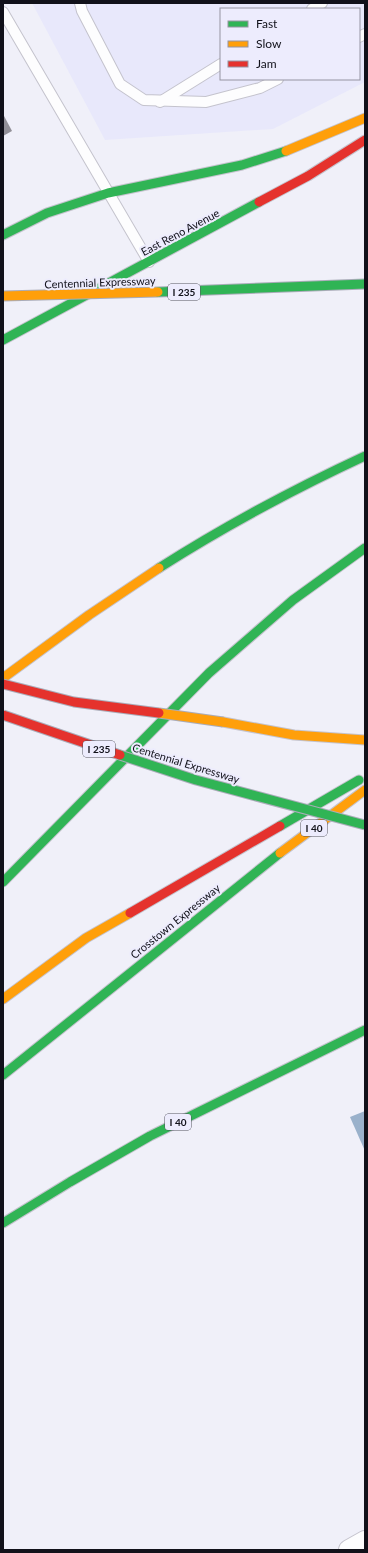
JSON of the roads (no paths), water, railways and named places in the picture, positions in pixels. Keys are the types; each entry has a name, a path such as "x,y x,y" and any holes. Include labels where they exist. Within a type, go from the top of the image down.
{"main road":[{"path":"3,235 47,213 108,192 242,165 292,149 365,118"},
{"name":"East Reno Avenue","path":"3,340 308,176 365,140"},
{"name":"Centennial Expressway","path":"3,296 218,291 365,284"},
{"path":"3,678 103,605 174,558 258,509 365,456"},
{"path":"3,882 209,673 293,600 365,548"},
{"path":"3,684 74,702 223,722 294,735 365,740"},
{"name":"Centennial Expressway","path":"3,715 58,735 196,780 365,825"},
{"path":"3,999 86,938 365,776"},
{"name":"Crosstown Expressway","path":"3,1075 264,865 365,790"},
{"name":"I 40","path":"3,1223 150,1136 365,1030"}],"street":[{"path":"349,1550 365,1541"}],"lane":[{"path":"80,3 82,11 120,84 144,100 160,102 206,102 260,88 276,80"},
{"path":"3,12 149,262"},
{"path":"160,102 220,65"}]}
